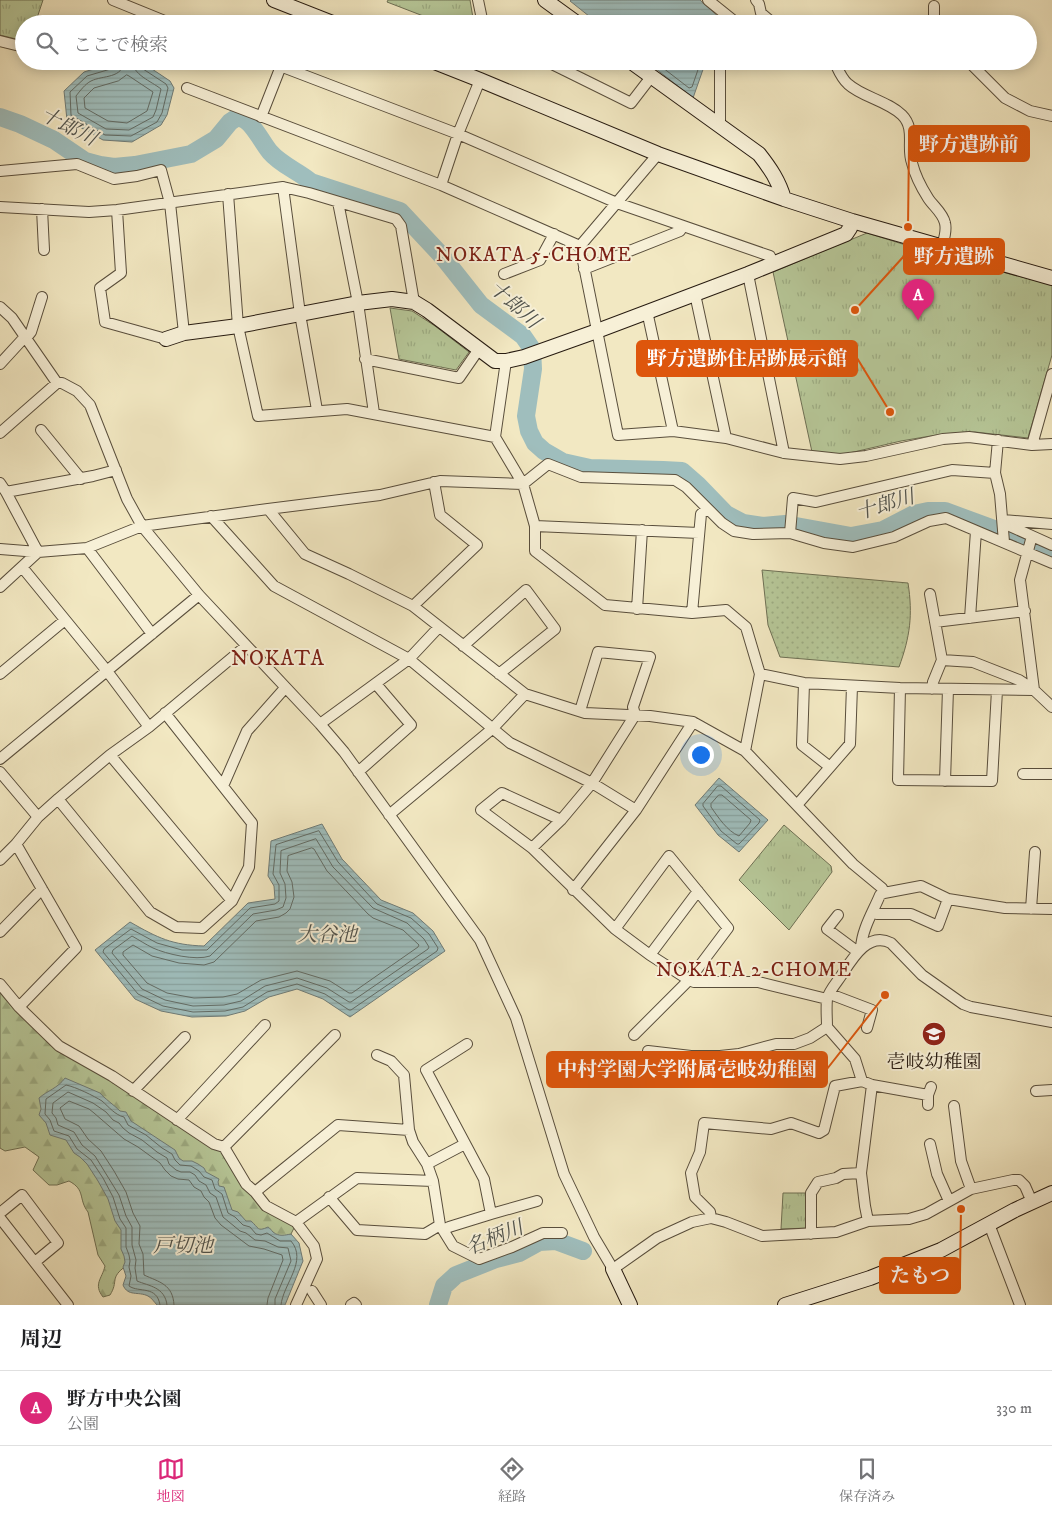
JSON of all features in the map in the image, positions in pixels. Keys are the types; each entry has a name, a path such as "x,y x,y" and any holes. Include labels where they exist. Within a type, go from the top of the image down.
{"street":[{"path":"113,0 151,15"},
{"path":"274,0 297,15"},
{"path":"478,0 482,15"},
{"path":"545,0 566,15"},
{"path":"708,0 727,15"},
{"path":"756,0 762,15"},
{"path":"934,6 934,15"},
{"path":"0,41 15,45"},
{"path":"261,116 280,70"},
{"path":"297,70 458,134 617,203 770,256 773,263"},
{"path":"455,70 658,154 784,199 852,221 1052,278"},
{"path":"564,70 631,103 651,76"},
{"path":"643,70 759,154 770,168 781,188 784,199"},
{"path":"720,70 720,126"},
{"path":"838,70 849,85 902,115 907,123 911,137 911,162 928,199 943,218 946,225 942,246"},
{"path":"977,70 1005,98 1030,111 1052,116"},
{"path":"441,185 458,134 480,80"},
{"path":"187,88 441,185 580,246"},
{"path":"580,246 658,154"},
{"path":"0,171 77,164 114,179 161,170 170,202 184,334"},
{"path":"283,188 300,314 317,410"},
{"path":"0,207 89,212 283,188 309,193 396,219 402,226 414,302"},
{"path":"228,194 238,326 258,416 347,409 495,437"},
{"path":"338,202 358,303 374,413"},
{"path":"42,208 44,250"},
{"path":"117,210 121,273 100,288 104,322 166,338 392,298 414,302 495,360 506,361 540,352 748,274 846,234 852,221"},
{"path":"584,269 680,231 684,226"},
{"path":"504,274 540,260 554,234"},
{"path":"580,246 618,435 673,432 726,438 784,453 840,459 866,456 943,439 969,438 1032,445 1052,444"},
{"path":"748,274 784,453"},
{"path":"695,294 726,438"},
{"path":"0,364 31,332 42,297"},
{"path":"0,307 12,318 27,337 57,383"},
{"path":"647,311 673,432"},
{"path":"365,359 460,378 479,348"},
{"path":"506,361 495,437 523,484 535,526 536,552 605,606 692,612 726,610 746,627 760,674 745,751"},
{"path":"1032,445 1052,374"},
{"path":"0,433 57,383 62,383 77,391 90,405 127,499 142,526 199,595 344,752 480,940 516,1018 564,1174 630,1305"},
{"path":"41,430 81,479"},
{"path":"998,440 996,473 1000,494 1004,542"},
{"path":"0,549 38,552 87,548 142,526 268,508 380,495 440,481 523,484 548,464 581,477 675,480 686,487 722,523 734,531 753,534 790,533 824,543 853,547 894,537 929,522 946,518 1052,564"},
{"path":"38,552 3,488 81,479 116,470"},
{"path":"790,533 793,498 816,502 952,470 996,473"},
{"path":"412,606 477,545 440,515 434,482"},
{"path":"268,508 305,554 412,606 525,694 585,713 650,716 693,722 745,751 852,864 882,888 884,893"},
{"path":"692,612 701,514 707,509"},
{"path":"212,516 274,586 409,659 510,744 592,783 636,810"},
{"path":"1002,521 1052,524"},
{"path":"1002,521 1052,545"},
{"path":"535,526 699,533"},
{"path":"637,609 642,530"},
{"path":"970,618 976,531"},
{"path":"1032,536 1020,580 1034,690"},
{"path":"87,548 152,634"},
{"path":"0,586 38,552"},
{"path":"22,567 107,671 149,726"},
{"path":"463,646 526,590 555,629 500,674"},
{"path":"930,594 942,660 932,689"},
{"path":"0,759 199,595"},
{"path":"935,622 1025,611"},
{"path":"0,674 65,620"},
{"path":"320,724 409,659 439,627"},
{"path":"0,860 38,817 58,799 246,646"},
{"path":"532,848 561,820 592,783 635,715 633,707 650,657 598,652 580,711"},
{"path":"942,660 974,662 1019,680 1034,690 1052,707"},
{"path":"760,674 804,683 852,686 1034,690"},
{"path":"804,683 802,745 830,767"},
{"path":"358,772 411,725 376,684"},
{"path":"797,805 850,744 852,686"},
{"path":"223,786 247,731 285,688"},
{"path":"900,688 898,780 945,781 992,781 997,690"},
{"path":"945,781 948,689"},
{"path":"389,815 492,729 525,694"},
{"path":"58,799 150,912 176,928 202,928 232,901 249,867 252,823 165,713"},
{"path":"573,890 636,810 693,722"},
{"path":"110,755 232,901"},
{"path":"0,772 38,817"},
{"path":"1023,774 1052,774"},
{"path":"561,820 502,793 482,810 532,848 615,929 650,955 689,980 694,982 758,982 829,996 872,1010 867,1028"},
{"path":"16,844 76,948 19,1007"},
{"path":"1031,909 1035,852"},
{"path":"615,929 669,856 728,928 689,980 634,1035"},
{"path":"859,950 880,895 884,893 921,886 948,898 1005,908 1052,909"},
{"path":"0,932 42,889"},
{"path":"650,955 698,891"},
{"path":"874,912 877,914 911,914 938,926 948,898"},
{"path":"838,915 827,929 859,950"},
{"path":"862,1081 855,1059 827,1027 829,996 859,950 868,943 885,939 922,975 963,1004 1052,1022"},
{"path":"0,984 19,1007 59,1046 112,1076 214,1144 224,1147 246,1184 266,1206 296,1222 314,1246 317,1259 296,1305"},
{"path":"177,1120 265,1025"},
{"path":"648,1051 691,1056 739,1054 776,1044 794,1044 810,1038 827,1027"},
{"path":"224,1147 335,1035"},
{"path":"133,1090 185,1037"},
{"path":"467,1044 426,1070 484,1179 491,1214"},
{"path":"377,1055 391,1060 404,1075 409,1130 413,1142 427,1164 433,1181 442,1228 453,1246 479,1259 543,1233 562,1233"},
{"path":"711,1218 710,1212 696,1197 691,1173 700,1152 704,1123 771,1129 791,1123 818,1134 824,1130 836,1086 862,1081 929,1096"},
{"path":"868,1221 861,1173 872,1084"},
{"path":"1036,1092 1052,1090"},
{"path":"954,1106 962,1160 970,1189"},
{"path":"255,1192 338,1125 409,1130"},
{"path":"427,1164 465,1144"},
{"path":"930,1144 937,1174 949,1201"},
{"path":"811,1234 811,1193 818,1182 836,1178 843,1174 861,1173"},
{"path":"296,1222 357,1178 433,1181"},
{"path":"613,1269 657,1238 692,1222 711,1218 762,1236 836,1232 868,1221 910,1219 926,1214 970,1189 1019,1180 1025,1186 1032,1202"},
{"path":"785,1305 870,1278 941,1250 1052,1192"},
{"path":"0,1212 22,1195 58,1243 35,1262"},
{"path":"329,1197 357,1230 425,1234 537,1201"},
{"path":"0,1218 68,1305"},
{"path":"989,1224 1020,1305"},
{"path":"312,1291 321,1305"},
{"path":"351,1305 354,1303 356,1305"}],"green space":[{"path":"0,0 43,0 38,15 15,15 15,39 0,35"},
{"path":"388,0 470,0 472,15 421,15 387,2"},
{"path":"867,233 938,255 1052,285 1052,355 1028,438 975,432 942,434 841,455 812,452 773,272"},
{"path":"390,308 412,311 469,352 456,370 399,359"},
{"path":"762,570 908,583 910,626 899,667 780,657 768,625"},
{"path":"784,825 831,866 832,872 789,930 739,880"},
{"path":"0,991 12,1005 118,1084 222,1151 241,1183 290,1222 294,1228 290,1236 286,1239 263,1235 69,1138 90,1162 103,1184 122,1227 126,1266 116,1277 110,1295 103,1297 98,1285 105,1266 98,1255 88,1212 78,1188 69,1181 57,1185 49,1185 33,1170 39,1157 25,1147 5,1151 0,1148"},
{"path":"783,1193 808,1193 809,1228 781,1229"}],"water":[{"path":"700,0 716,15 588,15 570,1"},
{"path":"91,70 154,70 170,81 174,88 167,115 161,125 132,142 103,140 67,120 64,91 84,72"},
{"path":"657,70 703,70 693,98"},
{"path":"719,778 768,820 739,852 718,835 695,805"},
{"name":"大谷池","path":"322,824 342,859 381,900 413,913 433,931 445,951 350,1017 323,999 297,989 269,997 245,1011 226,1016 192,1017 161,1011 135,999 95,950 130,922 166,940 204,946 248,903 275,899 274,886 268,876 271,841"},
{"name":"戸切池","path":"65,1078 100,1093 120,1111 126,1112 131,1121 175,1150 183,1161 192,1161 198,1164 206,1172 219,1179 219,1186 224,1187 232,1210 238,1212 246,1221 251,1221 260,1229 268,1227 278,1235 291,1234 299,1243 303,1261 285,1305 157,1305 148,1296 125,1289 123,1285 126,1276 123,1267 125,1262 124,1256 121,1249 121,1230 115,1221 108,1199 87,1164 74,1153 66,1140 50,1135 46,1123 39,1115 41,1109 39,1098"}],"waterway":[{"name":"十郎川","path":"0,117 54,140 85,161 114,167 135,165 191,154 216,139 230,122 236,118 241,118 247,121 274,157 311,182 400,211 442,256 481,305 523,336 532,349 533,369 526,416 529,431 535,443 544,451 563,462 590,468 682,471 726,514 743,523 763,526 785,524 851,536 883,530 914,514 928,511 945,511 1013,536 1052,553"},
{"name":"名柄川","path":"438,1305 444,1286 456,1275 496,1259 519,1253 539,1242 556,1241 583,1251"}],"place":[{"name":"野方遺跡前","path":"908,227"},
{"name":"野方遺跡","path":"855,310"},
{"name":"野方中央公園","path":"918,320"},
{"name":"野方遺跡住居跡展示館","path":"890,412"},
{"name":"中村学園大学附属壱岐幼稚園","path":"885,995"},
{"name":"壱岐幼稚園","path":"934,1034"},
{"name":"たもつ","path":"961,1209"}],"district":[{"name":"NOKATA 5-CHOME","path":"534,254"},
{"name":"NOKATA","path":"278,658"},
{"name":"NOKATA 2-CHOME","path":"754,969"}]}
